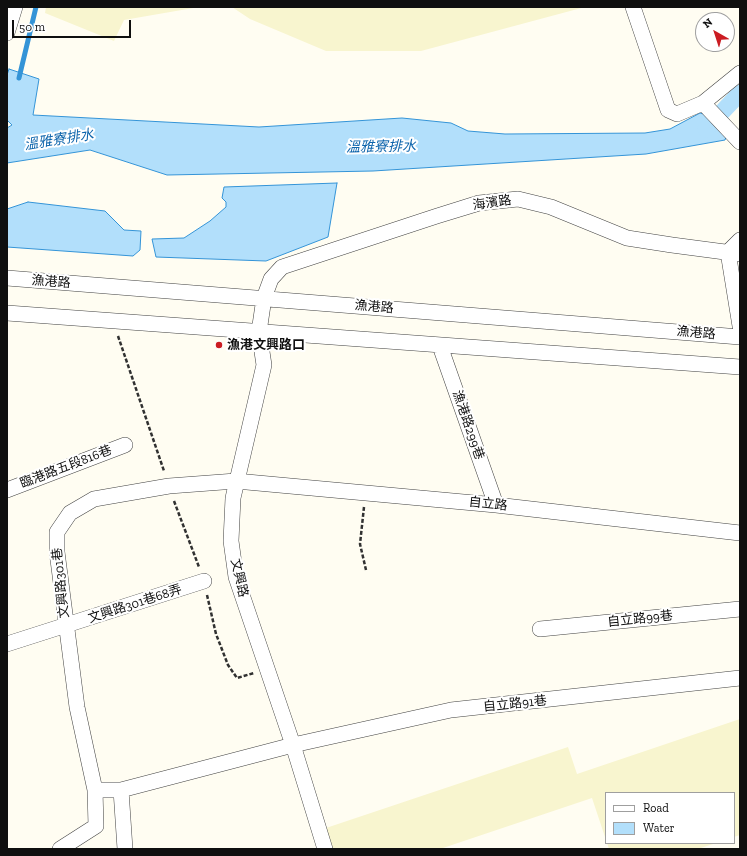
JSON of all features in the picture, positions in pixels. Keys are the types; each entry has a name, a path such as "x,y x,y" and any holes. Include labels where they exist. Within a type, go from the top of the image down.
{"street":[{"path":"634,7 668,110 677,114 702,103 740,73"},
{"path":"7,33 14,10"},
{"path":"702,103 736,138"},
{"name":"海濱路","path":"264,298 271,279 282,268 437,216 486,202 518,199 551,207 628,238 734,253"},
{"path":"740,240 734,253 740,326"},
{"name":"漁港路","path":"7,278 740,336"},
{"name":"文興路","path":"264,298 259,332 264,365 236,480 231,519 231,541 236,577 293,745 325,849"},
{"path":"7,313 740,367"},
{"name":"漁港路299巷","path":"440,346 496,505"},
{"name":"臨港路五段816巷","path":"7,490 125,445"},
{"name":"文興路301巷","path":"60,849 96,826 95,790 77,707 57,552 57,532 70,513 94,499 169,486 236,480"},
{"name":"自立路","path":"236,480 496,505 740,533"},
{"name":"文興路301巷68弄","path":"7,644 66,627 204,581"},
{"name":"自立路99巷","path":"540,629 740,609"},
{"name":"自立路91巷","path":"95,790 121,790 293,745 451,710 740,678"},
{"path":"121,790 125,849"}],"path":[{"path":"114,322 169,486 204,581 216,634 228,665 237,678 267,668"},
{"path":"365,492 360,544 366,570"}],"shaded area":[{"path":"46,7 199,7 124,20 114,41 45,13"},
{"path":"232,7 585,7 421,51 326,51 250,19"},
{"path":"740,719 740,835 735,837 735,792 605,792 605,837 592,798 440,849 333,849 326,828 568,747 577,774"},
{"path":"607,844 713,844 698,849 609,849"}],"water":[{"path":"9,69 39,79 33,115 259,127 402,118 451,123 468,131 505,134 645,133 670,129 700,113 704,114 726,137 725,140 646,154 373,171 167,175 90,150 7,163 7,128 12,125 7,120 7,75"},
{"path":"337,183 328,237 266,261 156,257 152,239 184,238 210,221 226,207 226,202 222,198 224,187"},
{"path":"28,202 105,211 124,230 141,231 140,250 133,256 7,247 7,209"}],"waterway":[{"path":"19,78 36,7"},
{"name":"溫雅寮排水","path":"706,129 740,93"}],"place":[{"name":"漁港文興路口","path":"219,345"}]}
